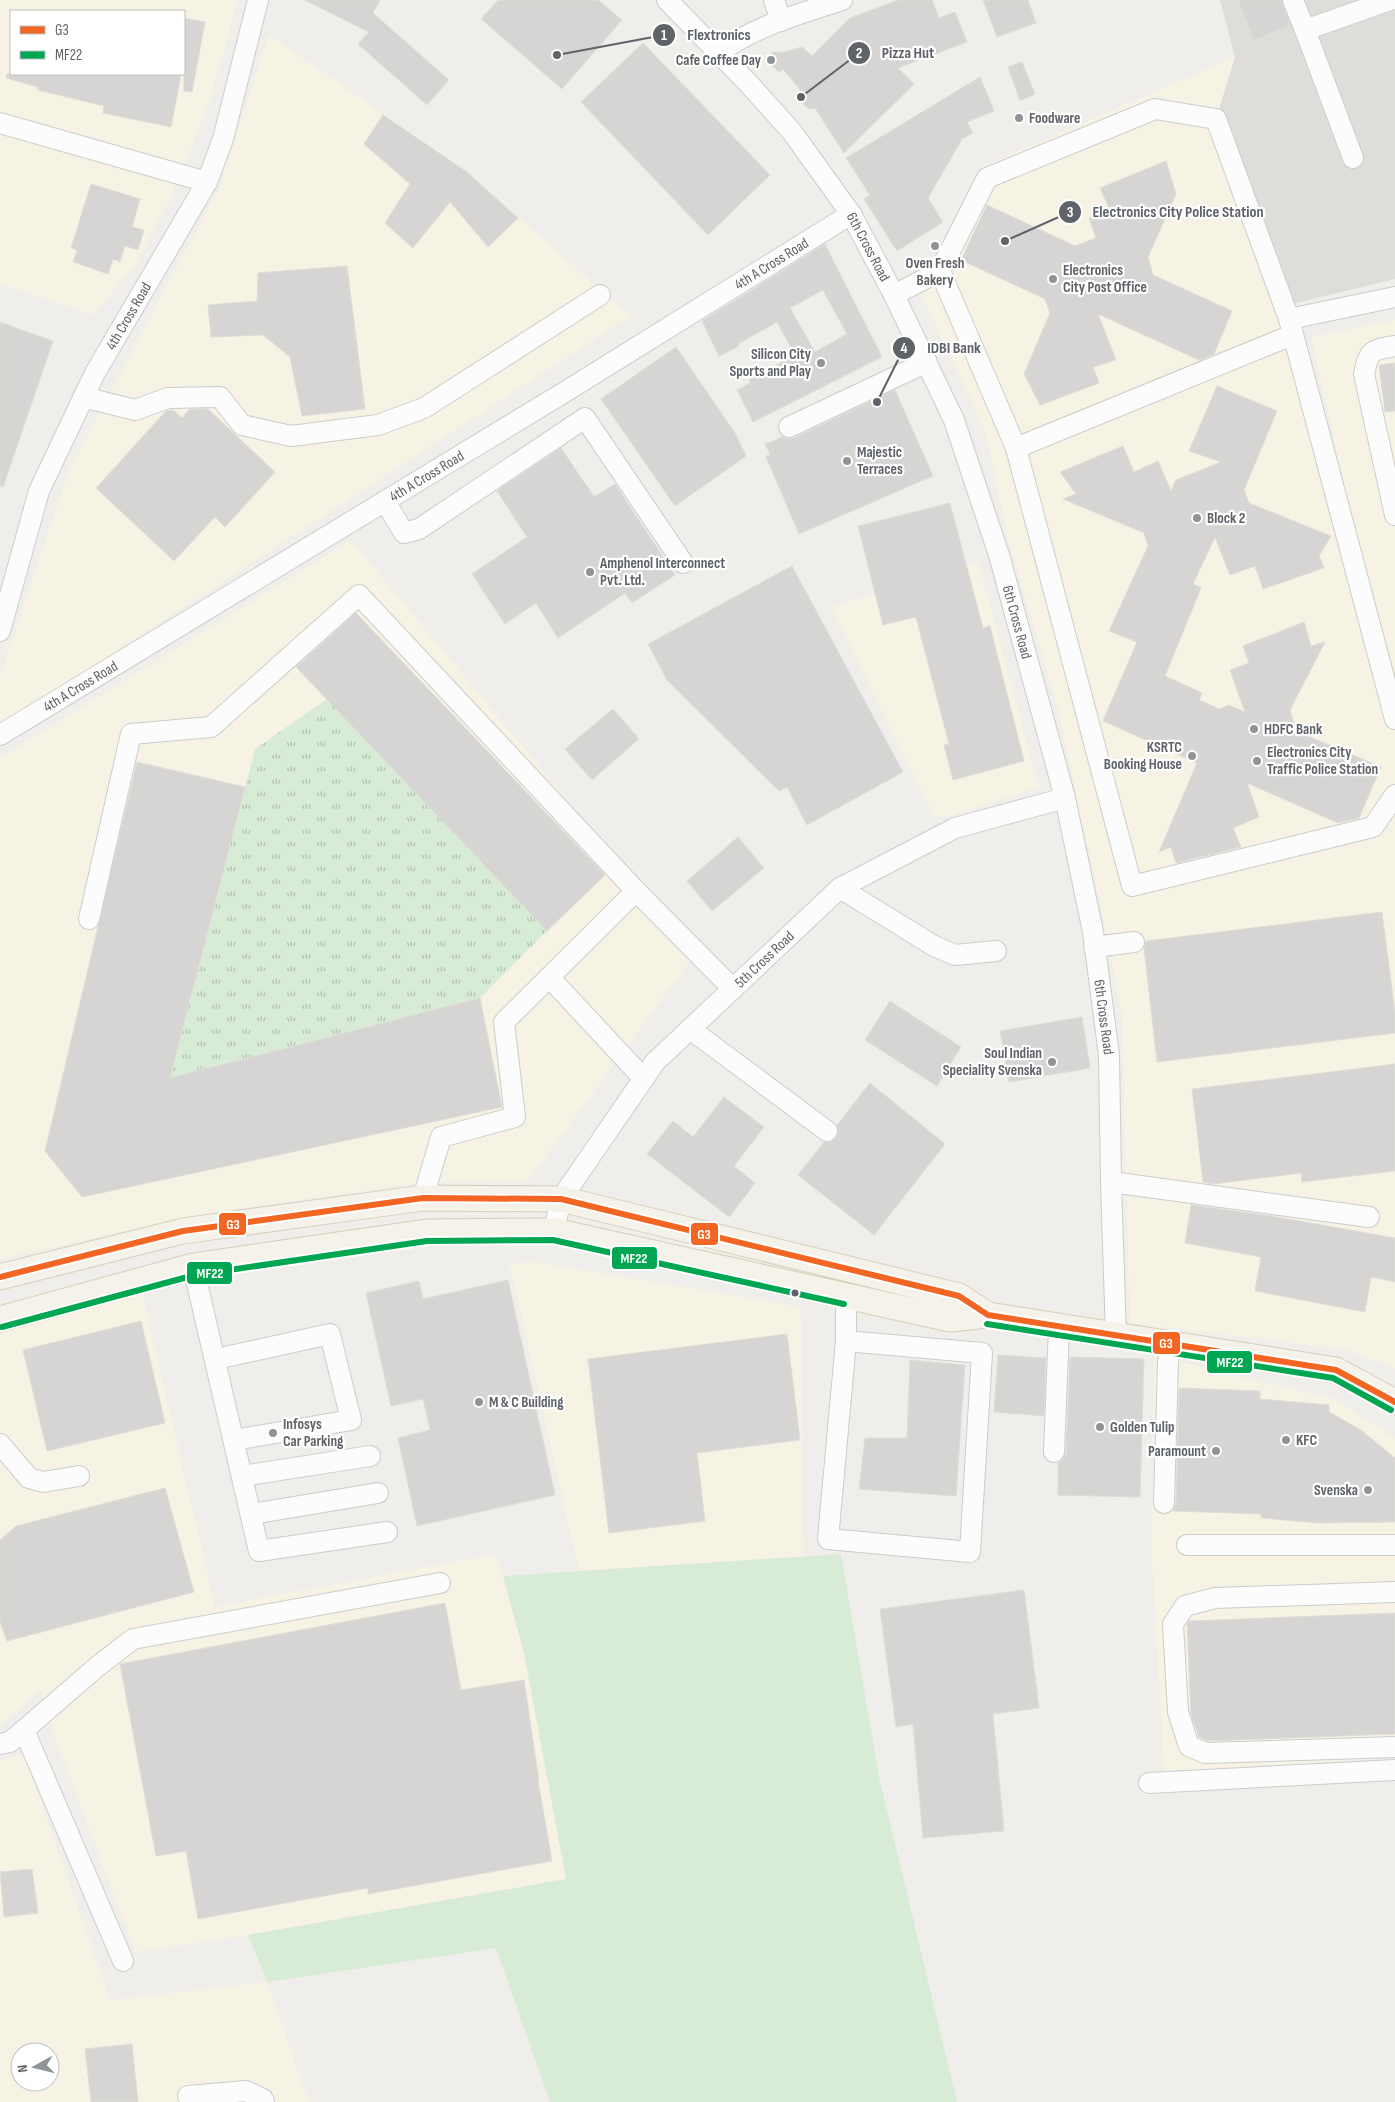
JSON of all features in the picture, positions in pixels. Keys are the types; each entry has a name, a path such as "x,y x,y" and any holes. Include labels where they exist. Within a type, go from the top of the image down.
{"main road":[{"path":"0,1277 183,1231 422,1198 561,1199 959,1296 988,1315"},
{"path":"0,1318 193,1266 426,1232 554,1230 950,1319 988,1315 1059,1328 1336,1370 1395,1402"}],"street":[{"name":"4th Cross Road","path":"0,631 39,491 95,373 207,182 223,139 258,0"},
{"name":"6th Cross Road","path":"667,0 792,132 851,214 894,295 954,420 1006,576 1065,798 1094,946 1109,1055 1116,1336"},
{"path":"774,0 781,21"},
{"path":"719,53 737,39 781,21 842,0"},
{"path":"1293,0 1353,158"},
{"path":"1304,30 1390,0"},
{"path":"894,295 940,271 987,178 1155,109 1216,119 1290,327 1395,719"},
{"path":"0,123 207,182"},
{"name":"4th A Cross Road","path":"0,735 568,390 851,214"},
{"path":"940,271 1016,448 1132,886 1373,827 1395,795"},
{"path":"84,397 135,410 168,398 220,397 242,425 291,436 378,425 424,408 600,295"},
{"path":"1016,448 1290,327 1395,297"},
{"path":"1395,346 1372,352 1368,357 1364,374 1395,515"},
{"path":"789,427 927,362"},
{"path":"568,390 682,563"},
{"path":"385,501 404,533 419,529 585,418"},
{"path":"89,919 131,734 211,727 359,595 636,891 733,989"},
{"name":"5th Cross Road","path":"554,1230 561,1199 655,1062 840,888 954,828 1065,798"},
{"path":"840,888 934,946 956,955 996,951"},
{"path":"422,1198 441,1138 515,1116 504,1022 636,891"},
{"path":"1094,946 1134,942"},
{"path":"549,977 644,1078"},
{"path":"690,1029 827,1130"},
{"path":"1111,1182 1369,1216"},
{"path":"193,1266 252,1514 259,1551 387,1532"},
{"path":"846,1295 846,1341 828,1539 970,1552 982,1353 846,1341"},
{"path":"1054,1452 1059,1328"},
{"path":"216,1359 330,1334 352,1420 234,1440"},
{"path":"1164,1503 1168,1361 1171,1345"},
{"path":"0,1444 29,1478 43,1482 79,1476"},
{"path":"242,1476 370,1456"},
{"path":"252,1514 378,1492"},
{"path":"1187,1545 1395,1544"},
{"path":"0,1744 10,1742 98,1666 133,1639 440,1583"},
{"path":"1395,1592 1215,1598 1185,1606 1173,1624 1178,1712 1189,1746 1205,1753 1395,1746"},
{"path":"24,1730 123,1961"},
{"path":"1149,1783 1395,1770"},
{"path":"188,2096 246,2091 263,2099 264,2102"}],"shaded area":[{"path":"0,0 238,0 211,96 177,185 136,264 93,315 0,284"},
{"path":"1220,0 1395,0 1395,279 1280,307 1216,119 1235,57"},
{"path":"269,35 467,172 630,316 0,727 0,677 69,471 220,186"},
{"path":"1235,57 1216,119 1280,307 1395,720 1395,1369 1348,1350 1130,1323 1122,1016 1105,926 1055,698 1008,539 985,429 920,292 989,164"},
{"path":"1395,320 1395,708 1311,337"},
{"path":"351,540 695,954 526,1183 434,1181 205,1213 0,1259 0,758"},
{"path":"978,562 1039,787 948,817 935,817 831,607"},
{"path":"529,1261 801,1307 803,1557 579,1571 510,1265"},
{"path":"142,1293 215,1607 494,1554 503,1576 524,1653 566,1879 248,1935 135,1952 53,1731 41,1689 0,1725 0,1333"},
{"path":"1154,1356 1334,1399 1395,1438 1395,1758 1164,1771 1152,1558"},
{"path":"24,1753 110,2000 267,1982 309,2102 0,2102 0,1760"}],"green space":[{"path":"327,699 547,931 480,998 170,1078 255,749"},
{"path":"841,1554 879,1777 957,2102 550,2102 496,1948 267,1982 248,1935 566,1879 524,1653 503,1576"}],"building":[{"path":"305,0 380,0 373,13 449,80 427,105 358,44 369,32"},
{"path":"498,0 598,0 622,20 562,89 481,19"},
{"path":"898,0 932,0 939,18 955,12 967,42 898,68 914,84 844,153 815,108 809,109 804,105 801,91 783,69 779,72 771,65 769,57 773,52 784,52 802,47 812,56 850,18"},
{"path":"983,0 1028,0 1036,23 997,37"},
{"path":"1238,0 1281,0 1290,25 1254,40"},
{"path":"185,18 205,22 192,92 184,91"},
{"path":"643,43 770,175 708,235 581,102"},
{"path":"1022,62 1035,94 1020,101 1008,67"},
{"path":"7,74 181,75 171,127 103,113 104,106 38,90 38,87 6,78"},
{"path":"980,77 994,111 967,122 973,133 962,139 928,198 943,222 897,251 864,199 870,195 846,158"},
{"path":"383,115 467,172 518,218 488,247 450,202 413,248 385,223 410,184 364,144"},
{"path":"1166,161 1176,194 1148,257 1153,275 1232,311 1214,354 1199,360 1098,314 1116,360 1093,367 1099,383 1040,405 1024,374 1050,313 1045,299 961,260 987,205 1075,246 1096,238 1089,218 1110,210 1100,188"},
{"path":"91,184 140,199 132,227 144,230 138,250 125,246 120,262 113,259 108,274 73,262 77,250 71,248"},
{"path":"825,244 882,357 753,422 737,390 750,383 749,380 795,355 777,322 719,356 702,321","holes":["823,290 847,334 815,352 790,308"]},
{"path":"347,266 365,409 302,416 290,357 263,335 211,337 208,305 257,301 258,273"},
{"path":"0,322 53,341 3,487 0,486"},
{"path":"676,347 735,433 746,456 675,506 601,399"},
{"path":"1395,363 1395,411 1385,412 1379,365"},
{"path":"1217,386 1277,411 1244,490 1249,503 1331,536 1319,556 1324,568 1263,589 1255,566 1230,575 1215,537 1193,584 1201,588 1165,676 1202,693 1199,700 1219,709 1229,705 1245,712 1230,670 1249,663 1243,646 1304,622 1311,646 1325,642 1290,710 1296,731 1381,767 1359,818 1338,823 1247,783 1259,817 1233,828 1241,847 1176,863 1171,847 1159,852 1197,763 1103,721 1137,642 1109,631 1148,546 1144,533 1063,499 1076,494 1060,472 1123,446 1134,472 1158,461 1171,491 1176,480 1221,462 1189,451"},
{"name":"Majestic Terraces","path":"895,390 933,476 799,534 766,457 770,454 765,444 782,437 794,438"},
{"path":"190,409 208,409 275,472 225,527 215,517 174,561 96,488 166,411 173,410 182,418"},
{"path":"561,448 594,497 615,484 675,575 632,603 625,593 558,638 536,603 505,624 472,574 527,537 497,491"},
{"path":"950,503 983,628 990,626 1024,761 953,780 944,745 949,744 916,617 883,625 858,526"},
{"path":"792,566 903,772 807,825 787,787 779,791 667,680 648,644"},
{"path":"356,613 605,875 547,931 296,667"},
{"path":"613,709 639,739 592,780 565,749"},
{"path":"137,762 245,787 170,1078 480,998 502,1107 82,1197 45,1151"},
{"path":"738,837 764,868 712,911 687,881"},
{"path":"1382,912 1395,1013 1395,1033 1157,1062 1144,948 1146,941"},
{"path":"890,1001 961,1047 937,1086 865,1040"},
{"path":"1082,1017 1090,1068 1009,1082 1000,1031"},
{"path":"1395,1064 1395,1171 1302,1182 1301,1173 1213,1184 1203,1182 1192,1089"},
{"path":"870,1083 945,1144 874,1235 798,1175 824,1142 831,1142 836,1138 839,1132 837,1125"},
{"path":"724,1097 764,1127 734,1166 755,1183 729,1217 647,1154 673,1121 693,1137"},
{"path":"1191,1205 1271,1216 1395,1238 1395,1282 1371,1277 1365,1312 1255,1291 1261,1257 1185,1243"},
{"name":"M & C Building","path":"508,1280 555,1495 417,1526 398,1438 430,1430 423,1399 391,1406 366,1293 419,1281 423,1299"},
{"path":"141,1321 165,1423 47,1451 23,1350"},
{"path":"787,1334 800,1440 697,1453 705,1521 609,1533 588,1359"},
{"path":"998,1355 1046,1358 1044,1416 994,1412"},
{"name":"Golden Tulip","path":"1070,1357 1144,1359 1140,1497 1058,1495 1058,1463 1064,1459 1066,1452"},
{"path":"910,1360 965,1365 956,1496 859,1489 865,1438 907,1438"},
{"path":"1179,1388 1260,1391 1260,1399 1329,1405 1329,1412 1361,1430 1395,1458 1395,1522 1318,1523 1261,1518 1261,1514 1173,1511 1176,1503"},
{"path":"165,1488 194,1592 7,1641 0,1622 0,1540 16,1526"},
{"path":"1024,1590 1039,1708 993,1714 1004,1831 923,1838 913,1724 896,1727 880,1609"},
{"path":"445,1603 461,1690 524,1680 538,1781 552,1861 368,1894 368,1888 198,1919 186,1851 156,1856 120,1664"},
{"path":"1395,1613 1395,1734 1207,1741 1199,1737 1191,1714 1187,1624 1189,1621"},
{"path":"32,1869 38,1913 4,1917 0,1872"},
{"path":"132,2044 138,2102 91,2102 85,2049"}],"transit line":[{"name":"G3","path":"0,1277 183,1231 423,1198 561,1199 959,1296 988,1315 1336,1370 1395,1402"},
{"name":"MF22","path":"2,1327 195,1275 427,1241 553,1240 844,1304"},
{"name":"MF22","path":"987,1324 1333,1378 1391,1410"}],"place":[{"name":"Flextronics","path":"557,55"},
{"name":"Cafe Coffee Day","path":"771,60"},
{"name":"Pizza Hut","path":"801,97"},
{"name":"Foodware","path":"1019,118"},
{"name":"Electronics City Police Station","path":"1005,241"},
{"name":"Oven Fresh Bakery","path":"935,246"},
{"name":"Electronics City Post Office","path":"1053,279"},
{"name":"Silicon City Sports and Play","path":"821,363"},
{"name":"IDBI Bank","path":"877,402"},
{"name":"Majestic Terraces","path":"847,461"},
{"name":"Block 2","path":"1197,518"},
{"name":"Amphenol Interconnect Pvt. Ltd.","path":"590,572"},
{"name":"HDFC Bank","path":"1254,729"},
{"name":"KSRTC Booking House","path":"1192,756"},
{"name":"Electronics City Traffic Police Station","path":"1257,761"},
{"name":"Soul Indian Speciality Svenska","path":"1052,1062"},
{"name":"M & C Building","path":"479,1402"},
{"name":"Golden Tulip","path":"1100,1427"},
{"name":"Infosys Car Parking","path":"273,1433"},
{"name":"KFC","path":"1286,1440"},
{"name":"Paramount","path":"1216,1451"},
{"name":"Svenska","path":"1368,1490"}]}
